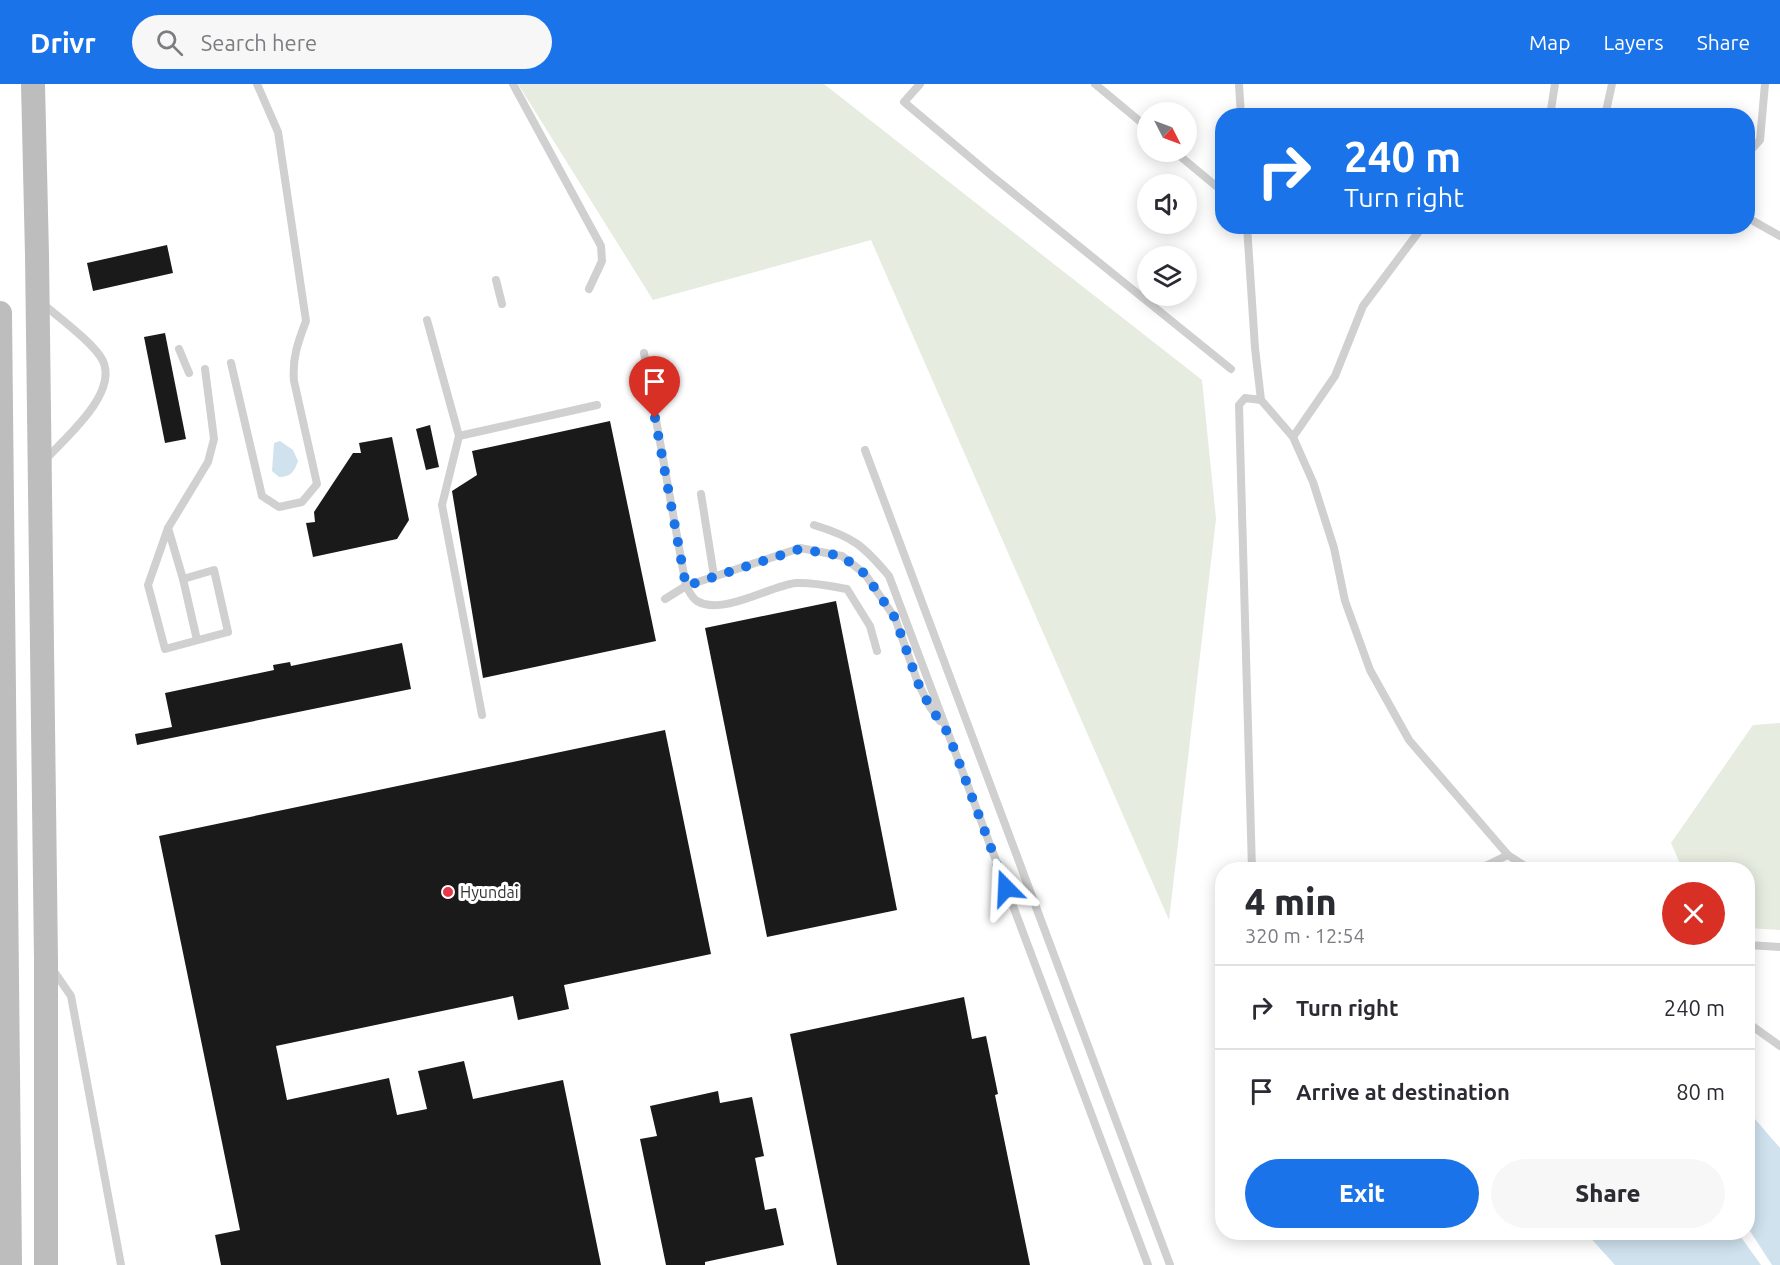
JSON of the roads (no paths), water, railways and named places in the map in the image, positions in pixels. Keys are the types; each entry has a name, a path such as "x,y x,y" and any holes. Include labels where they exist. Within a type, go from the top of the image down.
{"main road":[{"path":"33,84 46,960 46,1265"},
{"path":"0,312 10,1265"}],"lane":[{"path":"231,363 262,496 279,507 302,502 317,484 294,381 293,366 296,348 306,321 278,132 257,84"},
{"path":"513,84 601,246 602,261 589,289"},
{"path":"920,84 904,102 984,170 1231,369"},
{"path":"1095,84 1137,119"},
{"path":"1239,84 1240,108"},
{"path":"1551,108 1555,84"},
{"path":"1607,108 1612,84"},
{"path":"1755,145 1760,140 1764,84"},
{"path":"1187,162 1215,185"},
{"path":"1755,222 1780,236"},
{"path":"1248,234 1255,348 1262,400 1293,437 1313,482 1334,548 1345,601 1370,670 1409,740 1508,855 1519,862"},
{"path":"1293,437 1335,376 1363,306 1417,234"},
{"path":"496,280 502,304"},
{"path":"37,298 94,349 103,361 106,381 100,396 86,415 39,468"},
{"path":"427,320 459,436 442,505 482,716"},
{"path":"179,349 189,373"},
{"path":"644,353 686,586 695,600 710,606 795,583 823,584 847,589 870,626 877,651"},
{"path":"183,579 214,570 228,632 165,650 148,585 168,528 208,462 214,439 205,369"},
{"path":"1252,862 1239,405 1245,398 1262,400"},
{"path":"459,436 597,405"},
{"path":"865,450 1170,1265"},
{"path":"701,494 714,576"},
{"path":"814,525 844,534 870,552 889,576 1148,1265"},
{"path":"168,528 197,640"},
{"path":"665,599 686,586 800,549 842,556 865,574 895,618 918,683 930,707 948,733"},
{"path":"1494,862 1508,855"},
{"path":"1755,945 1780,947"},
{"path":"46,960 71,996 122,1265"},
{"path":"1755,1028 1780,1046"}],"water":[{"path":"280,441 293,450 298,461 292,473 279,477 272,471 274,443"},
{"path":"1755,1119 1780,1148 1780,1265 1772,1265 1755,1239"},
{"path":"1592,1240 1743,1240 1761,1265 1615,1265"}],"place":[{"name":"Hyundai","path":"448,892"}]}
